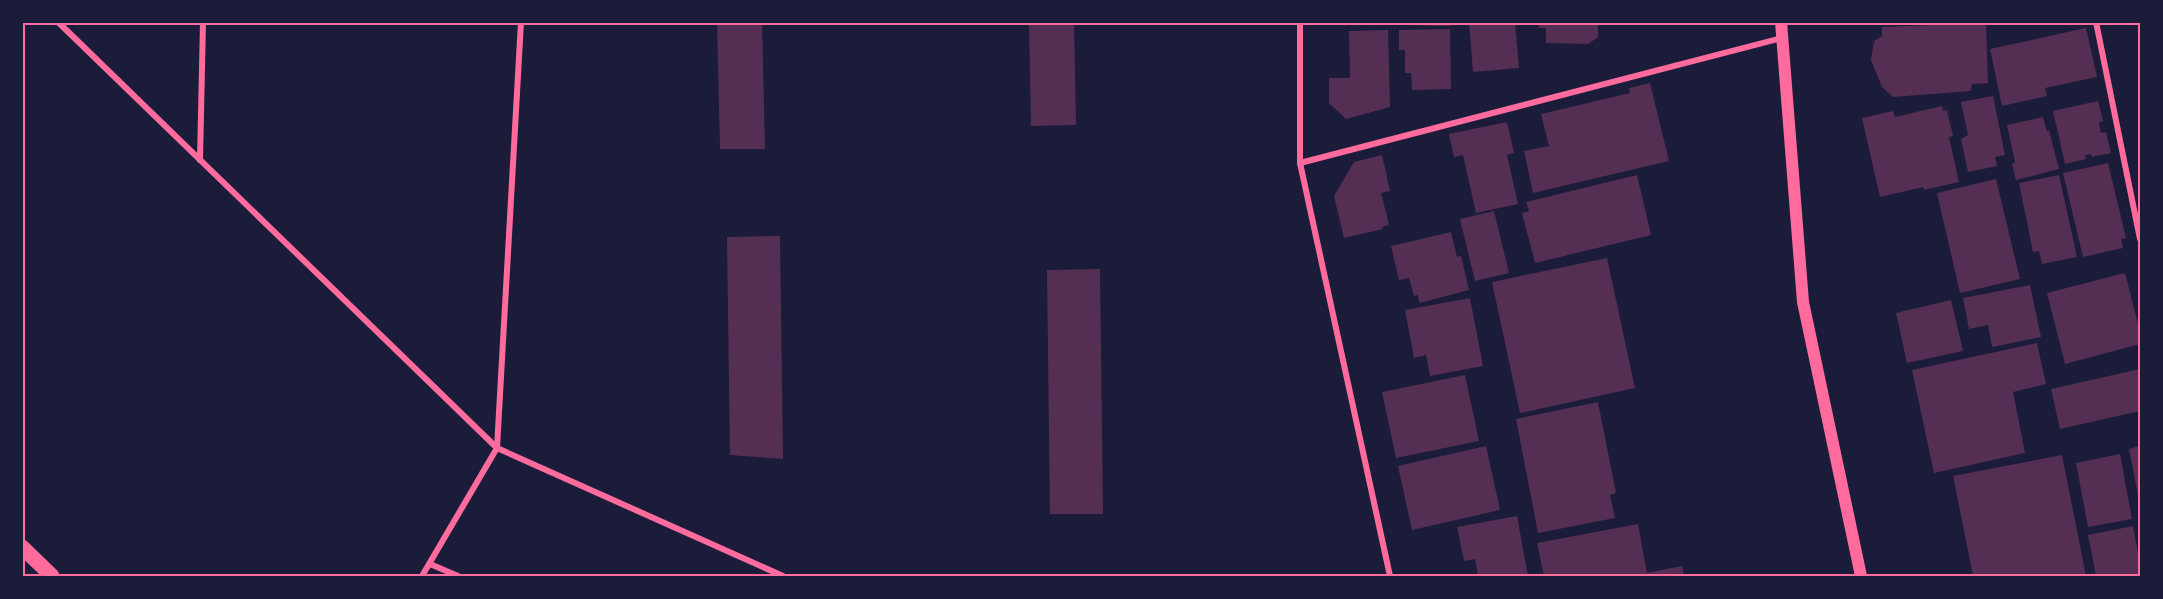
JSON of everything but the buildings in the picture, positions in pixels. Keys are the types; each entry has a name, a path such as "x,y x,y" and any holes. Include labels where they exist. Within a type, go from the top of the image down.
{"main road":[{"path":"1781,22 1803,302 1861,576"},
{"path":"22,547 52,576"}],"street":[{"path":"58,22 497,448 783,576"},
{"path":"200,160 203,22"},
{"path":"422,576 497,448 521,22"},
{"path":"1300,22 1300,163 1390,576"},
{"path":"2096,22 2140,238"},
{"path":"1300,163 1782,38"},
{"path":"430,564 458,576"}]}
